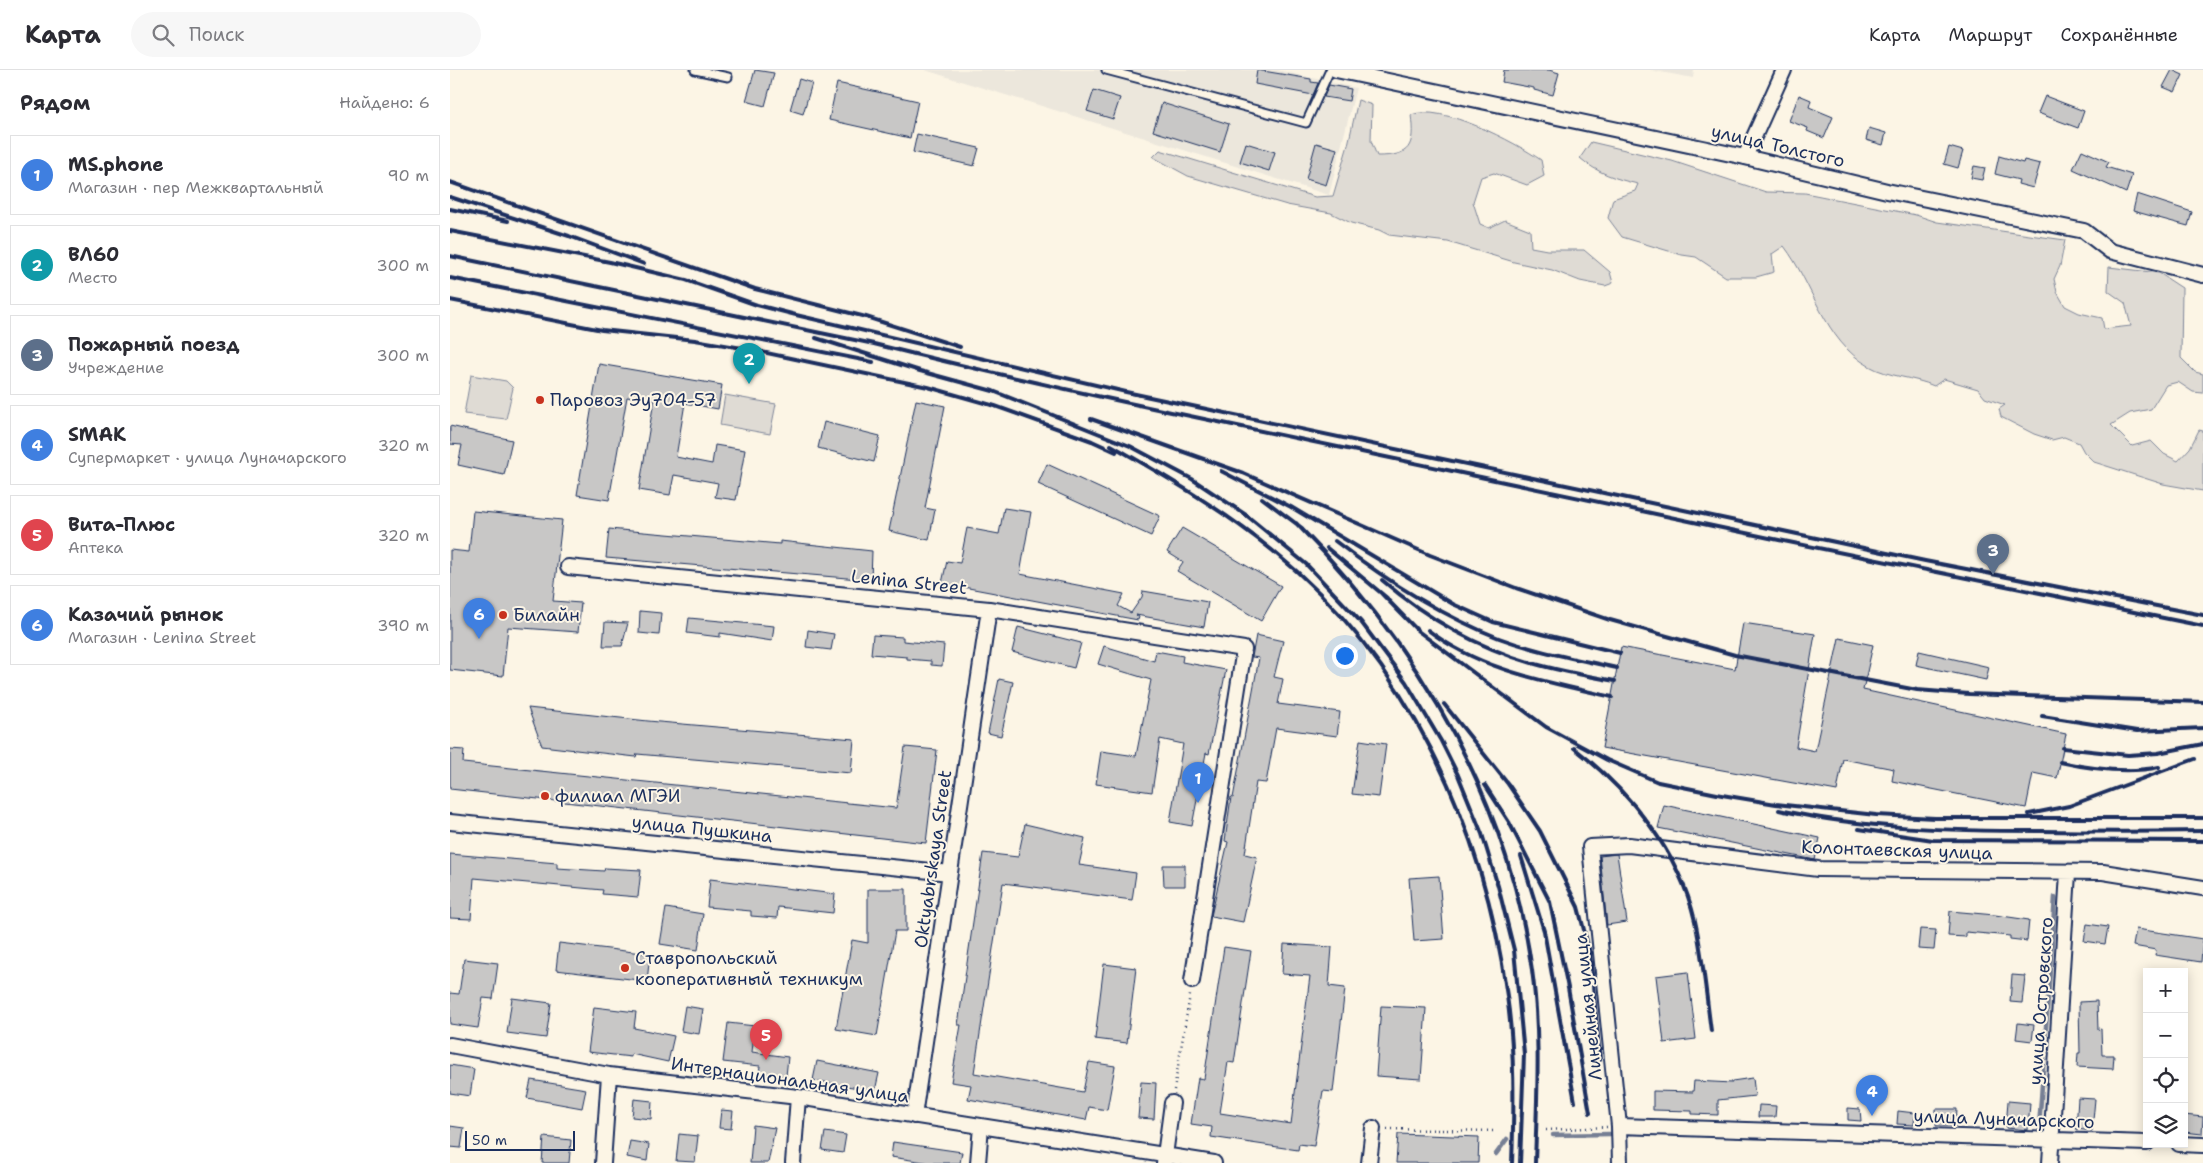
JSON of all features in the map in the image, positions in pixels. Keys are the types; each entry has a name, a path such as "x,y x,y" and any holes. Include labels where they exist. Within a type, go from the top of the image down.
{"street":[{"name":"улица Толстого","path":"1336,70 1745,157 1887,191 2084,231 2110,251 2203,275"},
{"path":"1745,157 1784,70"},
{"name":"Lenina Street","path":"568,567 990,609 1244,649 1192,981"},
{"name":"Oktyabrskaya Street","path":"914,1116 990,609"},
{"name":"улица Пушкина","path":"450,822 950,873"},
{"name":"Колонтаевская улица","path":"1590,846 1630,845 1818,868 2103,872 2203,888"},
{"name":"Линейная улица","path":"1590,846 1619,1126 1620,1163"},
{"name":"улица Островского","path":"2050,1163 2050,1138 2068,872"},
{"name":"Интернациональная улица","path":"450,1045 609,1075 798,1097 981,1126 1164,1159 1214,1163"},
{"path":"603,1163 609,1075"},
{"path":"792,1163 798,1097"},
{"path":"1164,1159 1172,1103"},
{"path":"978,1163 981,1126"},
{"name":"улица Луначарского","path":"1619,1126 2050,1138 2143,1143"},
{"path":"1369,1163 1373,1128"},
{"path":"2188,1144 2203,1145"}],"lane":[{"path":"695,70 728,77"},
{"path":"1106,70 1306,123 1330,70"}],"path":[{"path":"1172,1103 1192,981"},
{"path":"1546,1130 1619,1126"},
{"path":"1373,1128 1496,1131"}],"shaded area":[{"path":"925,70 1277,70 1356,88 1329,195"},
{"path":"1650,70 1694,70 1693,78"},
{"path":"1358,100 1372,105 1371,141 1377,156 1397,154 1408,148 1412,135 1411,115 1424,113 1440,114 1478,126 1541,160 1544,176 1527,185 1494,173 1481,177 1473,202 1480,224 1489,228 1505,220 1530,230 1531,247 1547,250 1584,250 1610,272 1613,283 1605,286 1580,281 1552,270 1514,262 1448,242 1389,235 1379,230 1351,223 1331,213 1287,205 1188,176 1153,157 1160,150 1315,197 1333,196 1348,145"},
{"path":"1591,142 1672,161 1766,192 1805,193 1916,215 1937,222 2065,240 2060,266 2054,279 2057,292 2065,306 2079,313 2102,318 2104,329 2131,326 2125,303 2108,291 2109,267 2159,273 2182,288 2181,358 2195,372 2203,374 2203,393 2193,392 2178,382 2166,385 2151,409 2130,413 2111,425 2132,446 2151,441 2164,454 2178,461 2190,448 2199,430 2203,431 2203,491 2163,484 2094,462 2084,452 2079,443 2064,437 2052,440 2034,434 2001,417 1999,409 2005,405 1985,398 1978,389 1944,379 1934,386 1876,370 1869,366 1841,342 1830,327 1784,246 1772,254 1774,272 1756,277 1726,277 1696,257 1682,255 1622,237 1608,218 1613,199 1635,191 1638,184 1607,175 1593,168 1580,158"},
{"path":"471,375 506,381 513,388 506,419 464,414"},
{"path":"725,395 776,404 770,434 720,425"}],"building":[{"path":"755,70 774,73 765,106 746,101"},
{"path":"1257,70 1311,79 1311,82 1318,83 1313,95 1255,84"},
{"path":"1504,70 1549,70 1559,73 1553,95 1534,90 1534,88 1502,82"},
{"path":"2172,70 2183,75 2175,92 2163,87"},
{"path":"799,79 812,83 803,114 790,110"},
{"path":"837,83 918,101 910,138 829,120"},
{"path":"1329,85 1351,89 1349,101 1324,97"},
{"path":"1094,90 1120,98 1113,119 1087,111"},
{"path":"1799,95 1811,100 1809,107 1833,117 1824,138 1807,131 1808,128 1789,121"},
{"path":"2045,96 2084,111 2078,128 2038,113"},
{"path":"1162,103 1229,124 1220,152 1153,131"},
{"path":"1869,128 1886,133 1883,145 1866,140"},
{"path":"917,134 979,148 974,166 913,152"},
{"path":"1246,143 1275,152 1269,171 1240,162"},
{"path":"1316,143 1337,149 1326,185 1306,179"},
{"path":"1949,147 1963,151 1958,168 1944,164"},
{"path":"2082,150 2109,162 2106,167 2132,175 2126,193 2073,169"},
{"path":"1999,156 2023,163 2024,160 2040,164 2033,188 2018,184 2019,180 1995,174"},
{"path":"1974,166 1985,168 1982,180 1971,178"},
{"path":"2137,194 2192,212 2188,226 2133,211"},
{"path":"599,364 722,385 718,409 685,403 676,457 712,464 715,445 745,450 736,500 715,497 718,483 674,475 670,495 639,490 654,401 627,397 609,500 577,495"},
{"path":"916,400 945,406 925,508 935,510 929,540 889,531"},
{"path":"824,422 880,436 874,462 818,448"},
{"path":"450,426 512,440 504,475 458,465 462,445 450,444"},
{"path":"1047,464 1160,516 1151,536 1038,484"},
{"path":"1004,508 1031,512 1020,574 1124,594 1118,606 1131,613 1142,597 1143,591 1208,602 1204,627 1136,615 1139,617 1138,620 942,583 947,561 960,563 967,528 999,534"},
{"path":"473,511 562,520 553,601 581,603 578,632 508,627 503,676 450,670 450,550 469,552"},
{"path":"1182,528 1281,586 1261,621 1177,571 1183,562 1167,552"},
{"path":"609,529 780,544 780,541 872,551 871,580 606,558"},
{"path":"640,611 661,613 659,635 639,633"},
{"path":"689,618 774,626 772,641 720,633 720,637 687,633"},
{"path":"605,622 628,623 622,646 603,646"},
{"path":"1743,623 1815,634 1796,747 1815,751 1839,638 1873,645 1863,690 2066,734 2057,778 2033,773 2026,808 1892,781 1894,769 1843,759 1837,791 1602,748 1621,647 1735,669"},
{"path":"1018,627 1081,643 1074,668 1012,652"},
{"path":"808,630 834,634 831,650 806,647"},
{"path":"873,635 903,637 903,641 944,645 942,666 931,665 931,661 871,654"},
{"path":"1256,635 1283,641 1274,677 1283,679 1278,704 1340,712 1337,736 1276,728 1266,783 1256,782 1245,854 1257,857 1243,922 1211,916 1228,842 1225,841 1231,797 1233,798 1259,658 1252,657"},
{"path":"1104,646 1154,661 1156,651 1183,656 1182,662 1226,670 1209,754 1206,753 1192,826 1170,822 1183,744 1160,739 1152,792 1096,784 1101,751 1136,756 1151,680 1098,664"},
{"path":"1919,651 1989,667 1986,680 1916,665"},
{"path":"999,679 1013,682 1001,736 988,733"},
{"path":"528,708 648,721 854,739 851,773 637,754 636,757 542,746"},
{"path":"1360,740 1386,744 1379,797 1352,794"},
{"path":"905,747 937,750 926,843 450,789 450,749 464,750 463,763 896,808"},
{"path":"1664,805 1820,838 1815,860 1658,828"},
{"path":"1025,824 1085,838 1079,865 1136,873 1132,900 1003,883 974,1073 1083,1092 1089,1062 1115,1066 1107,1110 1089,1107 1086,1120 968,1099 971,1085 951,1082 961,1025 958,1025 983,853 1018,857"},
{"path":"450,854 557,863 557,868 604,871 605,868 641,870 638,897 602,894 603,890 474,878 471,919 450,918"},
{"path":"1617,854 1627,922 1607,925 1600,856"},
{"path":"1163,865 1185,865 1185,886 1164,886"},
{"path":"1439,876 1444,939 1414,941 1409,878"},
{"path":"710,879 835,894 833,913 778,907 777,918 751,916 751,911 707,907"},
{"path":"868,889 906,889 906,931 895,931 877,1036 836,1029 852,940 868,943"},
{"path":"666,908 703,914 698,950 660,944"},
{"path":"1950,911 2029,920 2027,941 2010,939 2010,936 1966,932 1966,937 1948,936"},
{"path":"2087,924 2108,927 2105,944 2084,941"},
{"path":"1920,929 1936,930 1934,950 1918,949"},
{"path":"2136,929 2203,939 2201,962 2155,955 2156,950 2133,946"},
{"path":"559,943 650,954 647,981 556,970"},
{"path":"1284,944 1332,947 1329,986 1345,988 1333,1092 1323,1091 1314,1146 1299,1144 1298,1150 1211,1137 1212,1127 1191,1124 1198,1078 1204,1079 1224,947 1251,951 1234,1063 1228,1062 1220,1113 1291,1124 1310,976 1282,974"},
{"path":"464,959 498,963 493,999 483,998 478,1028 450,1024 450,993 459,994"},
{"path":"1104,964 1136,968 1127,1043 1095,1039"},
{"path":"1688,972 1696,1039 1664,1043 1656,976"},
{"path":"2012,975 2025,976 2022,1003 2010,1002"},
{"path":"512,998 551,1003 546,1038 507,1033"},
{"path":"2097,1001 2098,1030 2101,1029 2102,1055 2114,1055 2113,1069 2077,1067 2078,1053 2080,1053 2079,1002"},
{"path":"685,1006 703,1009 699,1034 681,1031"},
{"path":"1381,1006 1426,1008 1421,1079 1376,1076"},
{"path":"594,1007 636,1012 634,1028 674,1036 668,1062 631,1054 631,1057 588,1052"},
{"path":"728,1023 755,1026 752,1052 788,1057 786,1076 759,1073 760,1066 723,1062"},
{"path":"2018,1023 2034,1025 2032,1041 2016,1039"},
{"path":"817,1061 879,1073 875,1091 813,1080"},
{"path":"450,1065 474,1069 470,1096 450,1093"},
{"path":"1753,1078 1755,1096 1718,1100 1718,1115 1692,1114 1692,1111 1653,1110 1653,1091 1693,1092 1694,1081 1732,1083 1732,1081"},
{"path":"531,1080 586,1089 582,1108 527,1098"},
{"path":"1141,1082 1156,1083 1154,1119 1138,1118"},
{"path":"2078,1098 2095,1099 2092,1131 2076,1129"},
{"path":"634,1099 652,1101 651,1119 632,1117"},
{"path":"2008,1101 2030,1103 2028,1130 2006,1128"},
{"path":"1759,1105 1776,1106 1775,1117 1758,1117"},
{"path":"1848,1108 1860,1109 1861,1121 1848,1120"},
{"path":"1936,1109 1957,1109 1956,1126 1936,1126"},
{"path":"721,1110 733,1111 731,1129 719,1128"},
{"path":"1898,1111 1915,1113 1914,1125 1897,1124"},
{"path":"2188,1115 2203,1117 2202,1134 2188,1132"},
{"path":"753,1125 775,1128 768,1163 750,1163"},
{"path":"450,1126 464,1128 461,1148 450,1147"},
{"path":"825,1132 846,1135 843,1153 822,1150"},
{"path":"679,1134 698,1136 695,1162 676,1161"},
{"path":"1398,1134 1479,1137 1478,1163 1396,1163"},
{"path":"544,1137 571,1140 569,1163 542,1163"},
{"path":"630,1141 649,1144 647,1161 627,1157"},
{"path":"893,1142 962,1152 960,1163 931,1163 891,1157"}],"waterway":[{"path":"2039,1128 2055,897"},
{"path":"1553,1135 1610,1134"},
{"path":"1496,1154 1507,1139"}],"railway":[{"path":"450,182 755,289 866,317 960,347"},
{"path":"450,197 569,236 644,264"},
{"path":"450,209 508,221"},
{"path":"450,231 610,262 686,280 757,305 796,315 1126,392 1925,561 2203,615"},
{"path":"450,256 874,344 1211,421 1808,546 2203,626"},
{"path":"450,278 873,362"},
{"path":"450,300 602,330 695,340 748,349 928,387 995,406 1092,441 1116,452"},
{"path":"816,338 920,371 993,391 1130,446 1192,479 1246,515 1306,564 1361,622 1406,682 1441,741 1458,775 1482,834 1498,886 1514,950 1524,1054 1520,1163"},
{"path":"1091,419 1243,473 1430,555 1516,588 1610,620 1735,655 1917,690 1969,694 2203,702"},
{"path":"1111,445 1215,508 1273,551 1321,594 1363,643 1400,695 1432,751 1458,810 1480,870 1496,933 1510,1017 1513,1059 1512,1163"},
{"path":"1221,471 1291,507 1453,604 1493,622 1620,653"},
{"path":"1262,498 1302,528"},
{"path":"1296,523 1340,571 1381,621 1418,673 1451,728 1479,785 1502,844 1520,906 1535,994 1538,1066 1535,1163"},
{"path":"1335,541 1373,569 1414,595 1478,629 1528,647 1617,668"},
{"path":"1327,548 1387,598"},
{"path":"1382,580 1398,594 1434,618 1491,648 1542,666 1615,681"},
{"path":"1382,594 1418,631 1546,727 1607,760 1658,782 1776,804 1876,815 1935,818 2203,818"},
{"path":"1428,630 1470,656 1493,665 1540,680 1612,697"},
{"path":"1444,704 1508,784 1540,831 1578,907 1590,953 1600,1060"},
{"path":"2042,716 2137,731 2203,728"},
{"path":"2063,748 2128,755 2158,753 2203,744"},
{"path":"1574,748 1614,783 1632,803 1649,824 1677,870 1695,921 1711,1031"},
{"path":"2029,814 2069,806 2195,759"},
{"path":"2060,762 2110,770 2135,770 2159,767"},
{"path":"1485,785 1509,822 1550,902 1568,988 1590,1113"},
{"path":"1779,810 1843,821 1909,828 2101,832 2203,831"},
{"path":"1859,829 1933,840 2203,841"},
{"path":"1521,856 1544,931 1575,1102"}],"place":[{"name":"ВЛ60","path":"749,384"},
{"name":"Паровоз Эу704-57","path":"540,400"},
{"name":"Пожарный поезд","path":"1993,575"},
{"name":"Билайн","path":"503,615"},
{"name":"Казачий рынок","path":"479,639"},
{"name":"филиал МГЭИ","path":"545,796"},
{"name":"MS.phone","path":"1198,803"},
{"name":"Ставропольский кооперативный техникум","path":"625,968"},
{"name":"Вита-Плюс","path":"766,1060"},
{"name":"SMAK","path":"1872,1116"}]}
